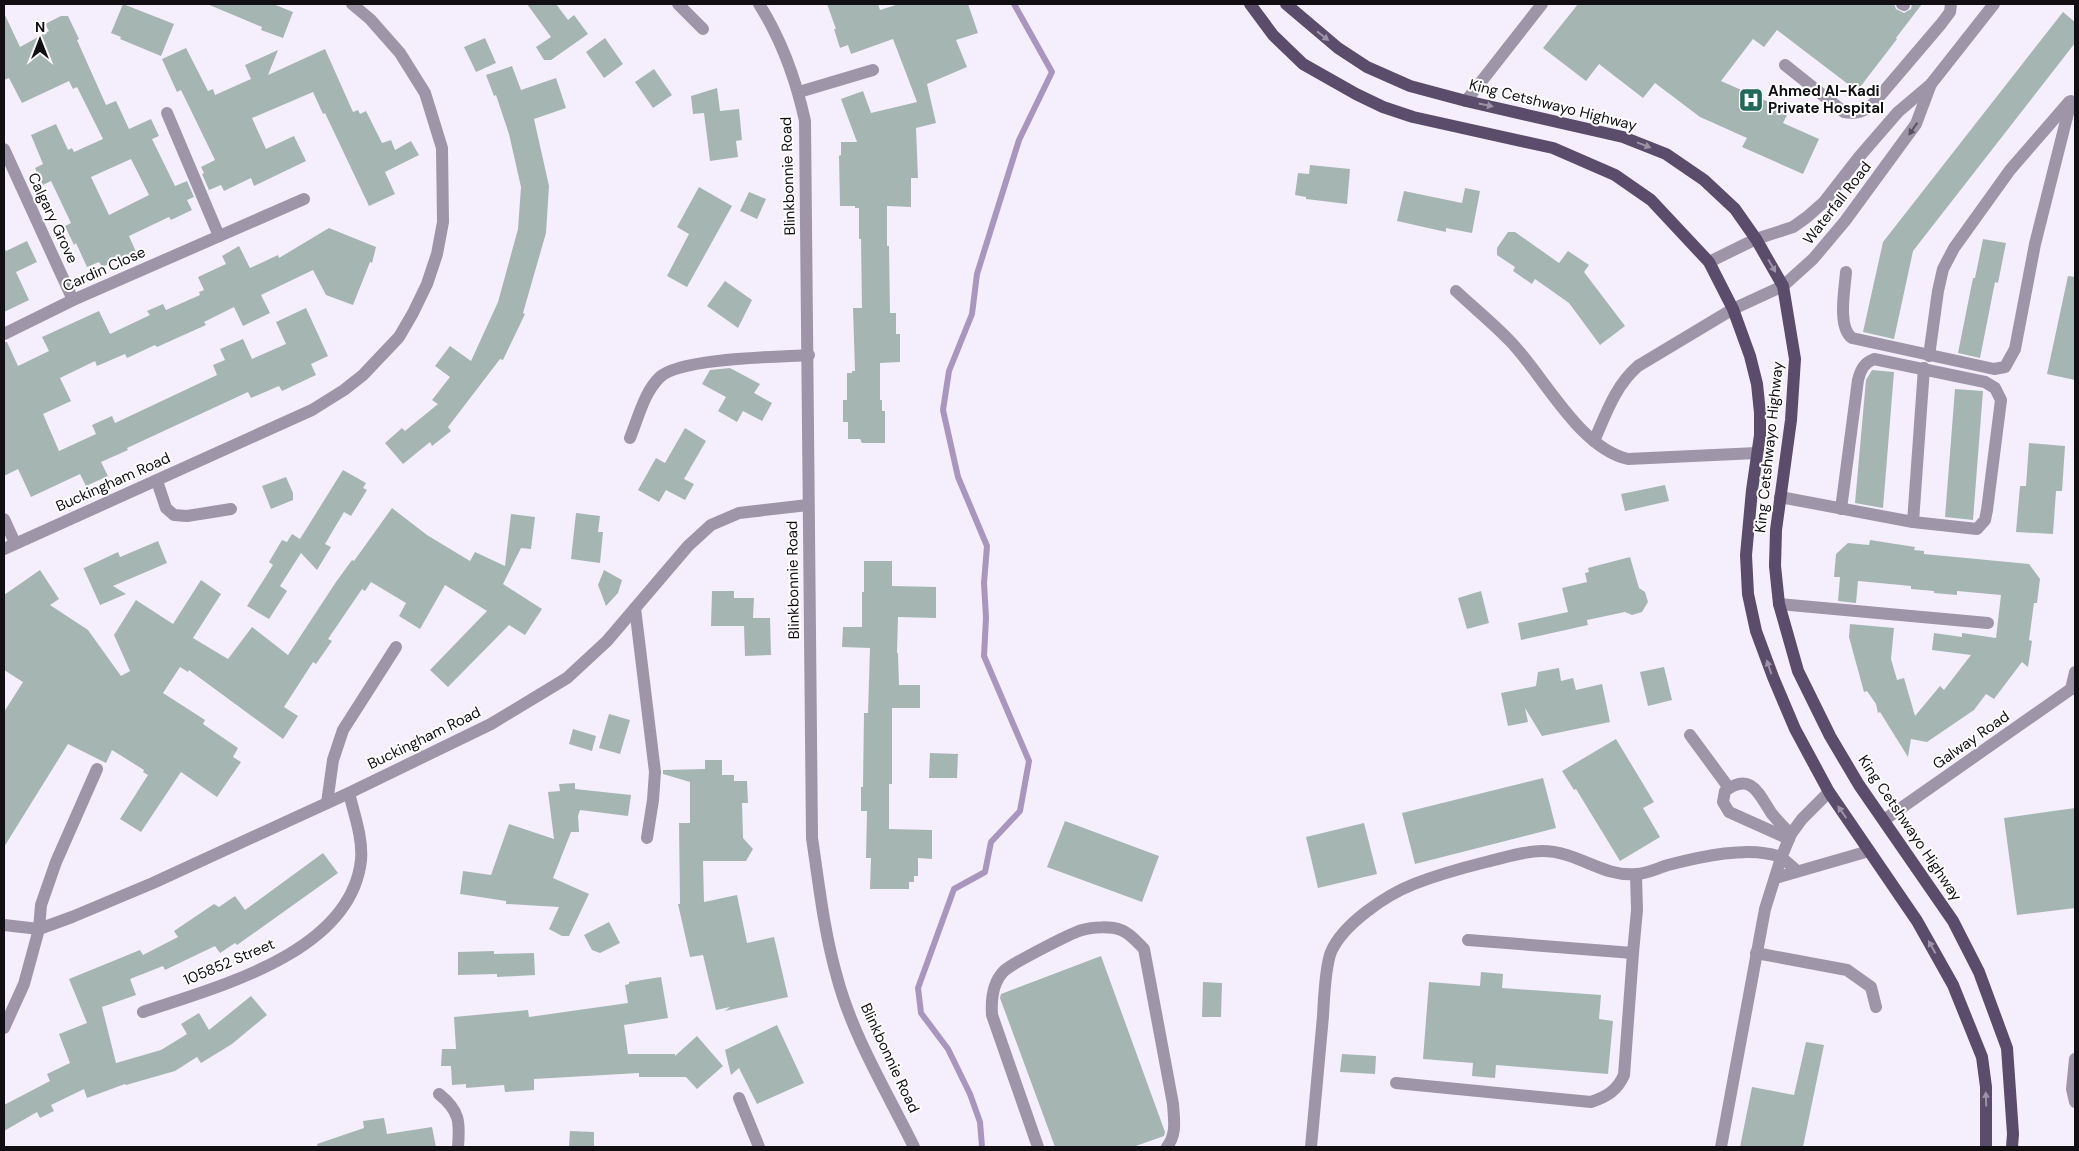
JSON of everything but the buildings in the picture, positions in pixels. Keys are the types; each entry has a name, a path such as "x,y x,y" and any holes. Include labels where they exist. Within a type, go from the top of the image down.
{"main road":[{"name":"King Cetshwayo Highway","path":"1250,4 1273,35 1303,64 1384,107 1413,116 1554,148 1615,175 1651,200 1709,262 1733,309 1750,356 1757,384 1760,413 1746,555 1748,594 1756,631 1773,678 1795,729 1829,792 1917,921 1954,985 1982,1057 1986,1087 1986,1147"},
{"name":"King Cetshwayo Highway","path":"1286,4 1338,48 1367,67 1410,86 1466,101 1604,132 1666,154 1704,180 1735,209 1756,239 1784,286 1795,359 1791,420 1776,530 1775,566 1779,604 1798,671 1830,736 1859,785 1953,921 1979,972 2006,1048 2012,1147"}],"street":[{"name":"Buckingham Road","path":"9,546 312,410 344,390 363,375 399,337 427,284 437,254 443,222 442,148 425,93 400,52 370,19 352,4"},
{"path":"678,4 704,29"},
{"name":"Blinkbonnie Road","path":"758,4 772,25 799,92 805,121 809,355 808,505 812,838 826,930 837,978 856,1030 914,1147"},
{"path":"1466,101 1542,4"},
{"path":"1785,65 1844,112 1855,113 1864,111 1872,105 1941,24 1950,12 1951,4"},
{"name":"Waterfall Road","path":"1709,262 1756,239 1793,227 1824,202 1859,157 1898,112 1931,84 1994,4"},
{"path":"799,92 872,70"},
{"name":"Waterfall Road","path":"1594,441 1618,387 1627,375 1638,366 1733,309 1784,286 1824,247 1916,124 1931,84"},
{"path":"1929,356 1943,269 1954,248 2010,170 2073,99"},
{"path":"1846,272 1843,318 1848,335 1875,344 1929,356 1994,369 2005,367 2015,349 2035,244 2073,99"},
{"path":"167,113 219,236"},
{"name":"Calgary Grove","path":"4,149 73,300"},
{"name":"Cardin Close","path":"4,334 73,300 304,199"},
{"path":"1456,291 1511,342 1575,422 1594,441 1616,456 1628,459 1757,453"},
{"path":"630,438 650,389 670,369 698,363 809,355"},
{"path":"1780,496 1841,509 1913,522 1973,530 1980,527 1985,520 1987,510 2000,400 1994,388 1985,382 1924,368 1874,359 1866,362 1861,368 1858,380 1841,509"},
{"path":"1913,522 1924,368"},
{"path":"157,481 166,508 174,516 188,516 231,509"},
{"name":"Buckingham Road","path":"4,925 39,929 153,883 349,793 491,724 567,678 607,641 688,546 711,525 738,513 808,505"},
{"path":"4,520 9,546"},
{"path":"1779,604 1988,623"},
{"path":"635,608 655,772 647,838"},
{"path":"327,803 333,760 343,730 396,646"},
{"path":"2073,689 2075,672"},
{"name":"Galway Road","path":"1884,820 2073,689"},
{"path":"1690,735 1730,788"},
{"path":"4,1028 24,984 39,929 41,905 56,862 97,769"},
{"path":"1740,783 1754,787 1760,792 1790,837 1729,812 1723,802 1725,791 1740,783"},
{"path":"1722,1147 1765,909 1781,858 1790,837 1802,819 1829,792"},
{"name":"105852 Street","path":"143,1012 258,970 295,951 322,931 350,894 359,868 361,843 349,793"},
{"path":"1311,1147 1330,953 1340,938 1370,910 1414,884 1518,854 1540,851 1558,852 1574,856 1616,874 1636,874 1670,865 1735,854 1760,852 1781,858 1797,871"},
{"path":"1775,878 1869,851"},
{"path":"1396,1083 1591,1102 1605,1097 1614,1091 1624,1075 1636,910 1636,874"},
{"path":"1038,1147 992,1015 991,999 1003,972 1016,963 1083,929 1108,928 1120,929 1132,937 1144,949 1173,1104 1175,1126 1172,1141 1167,1147"},
{"path":"1468,940 1633,953"},
{"path":"1756,953 1847,970 1871,987 1876,1007"},
{"path":"2075,1060 2072,1089 2075,1102"},
{"path":"439,1094 451,1104 456,1112 459,1122 458,1147"},
{"path":"738,1098 759,1147"}],"waterway":[{"path":"982,1147 980,1122 970,1094 948,1049 921,1013 918,988 954,889 985,872 991,842 1020,811 1029,761 984,656 986,618 984,583 987,546 958,477 943,410 949,371 972,314 977,274 1019,140 1052,72 1014,4"}],"place":[{"name":"Ahmed Al-Kadi Private Hospital","path":"1751,100"}]}
